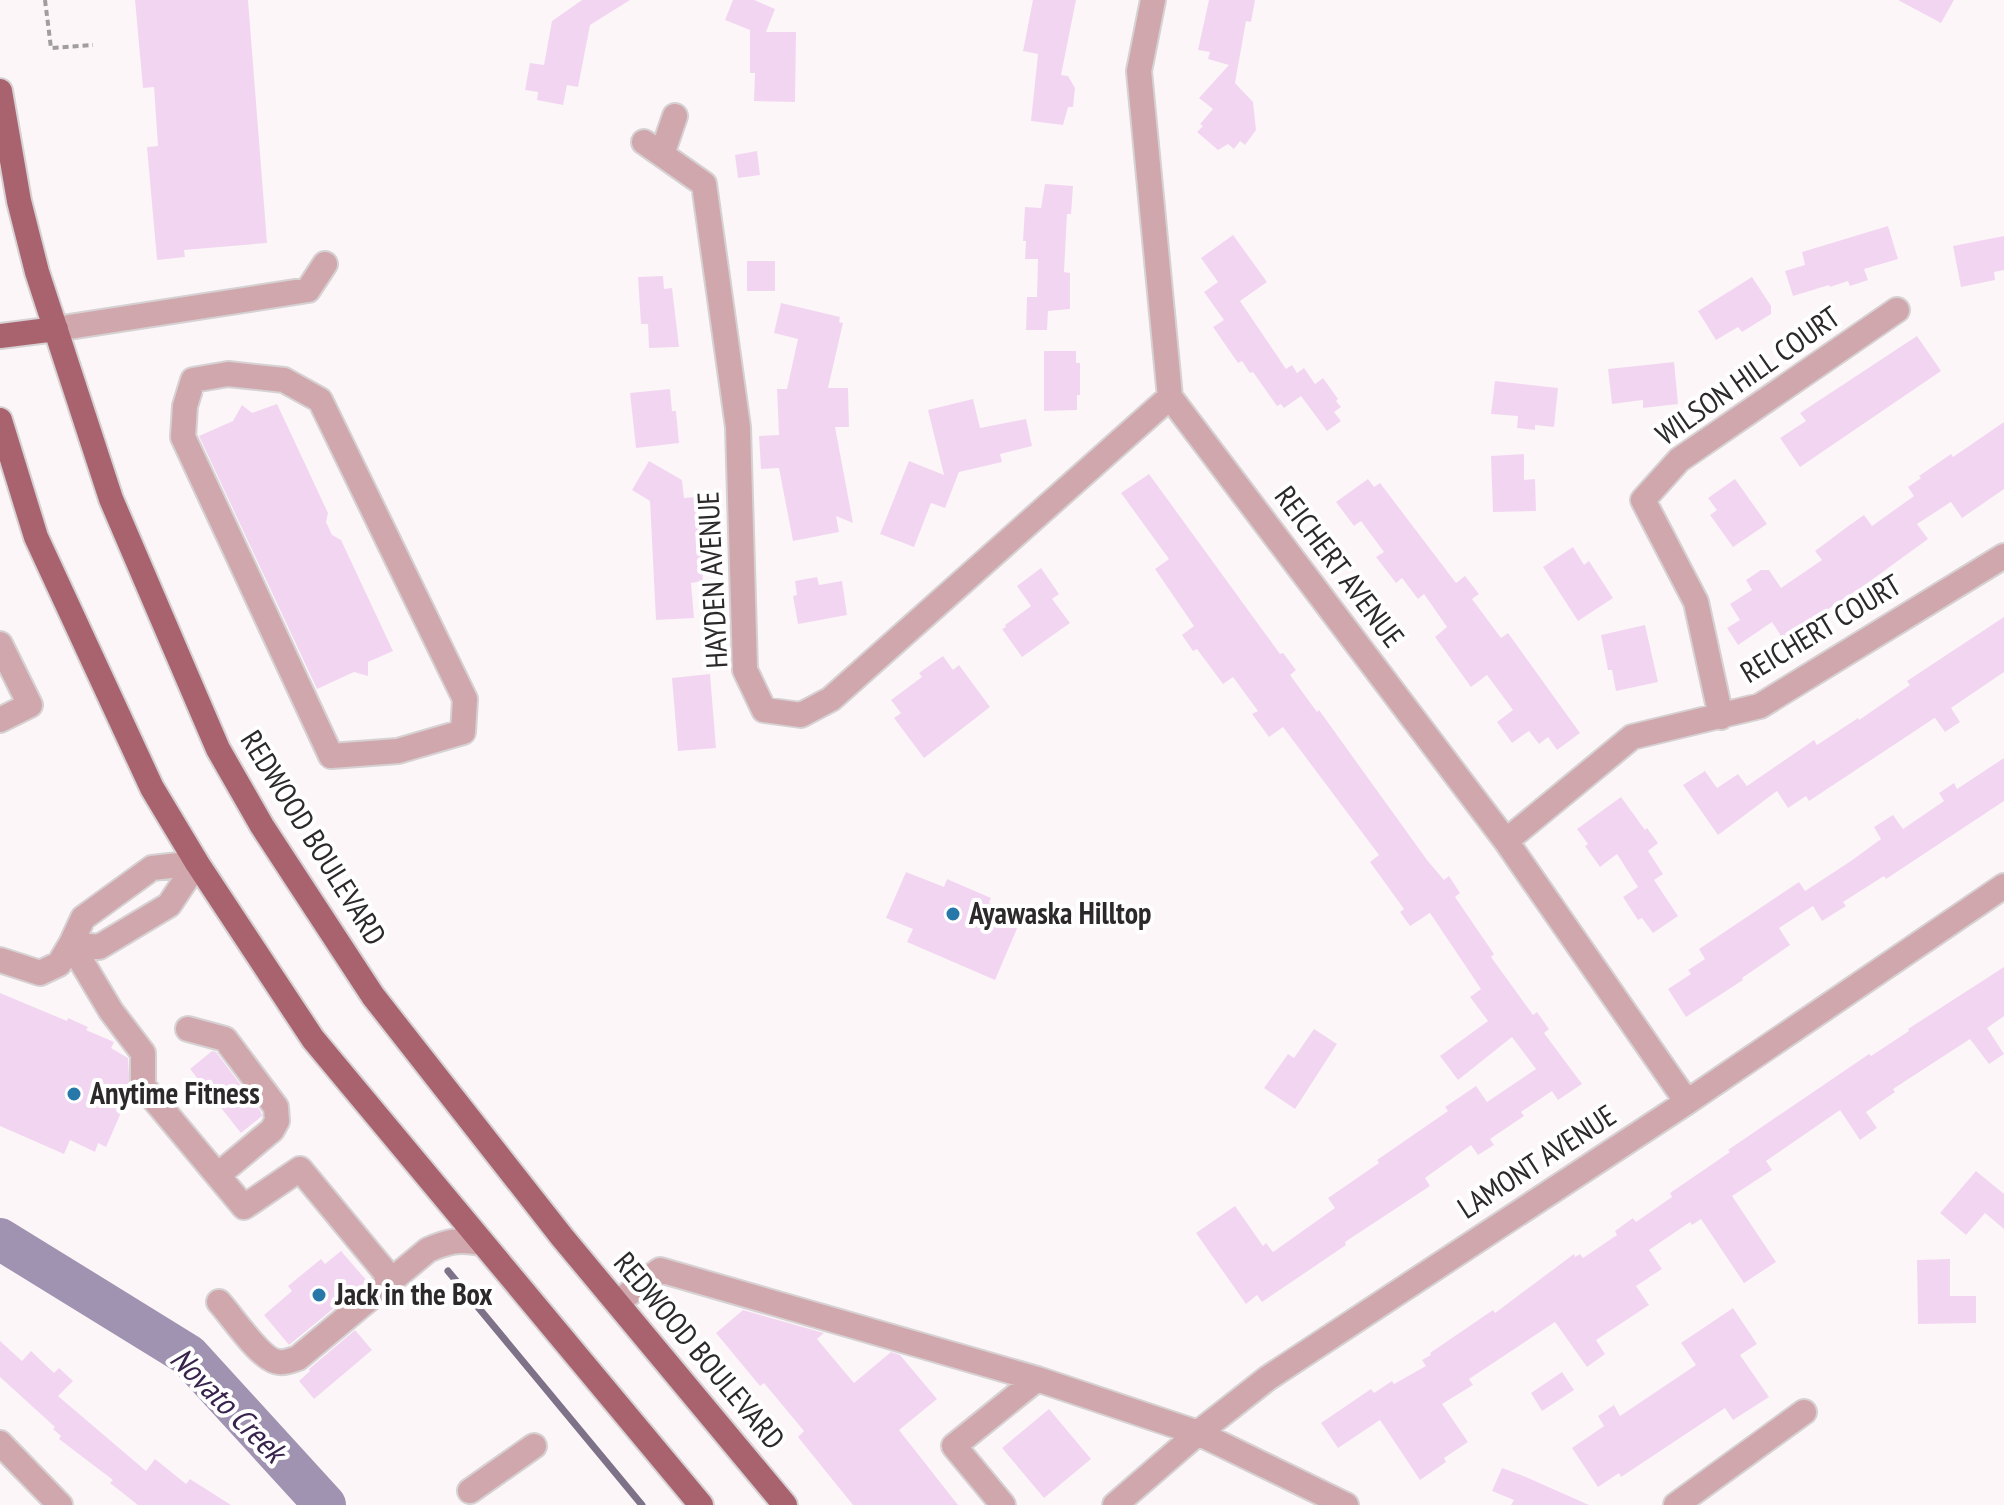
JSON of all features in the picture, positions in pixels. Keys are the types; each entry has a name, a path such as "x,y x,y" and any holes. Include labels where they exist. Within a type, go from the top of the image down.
{"main road":[{"name":"REDWOOD BOULEVARD","path":"0,91 19,201 37,272 111,499 218,749 255,813 373,996 562,1237 785,1505"},
{"path":"0,336 56,329"},
{"path":"0,420 36,537 152,788 197,863 313,1039 701,1505"}],"street":[{"path":"1153,0 1139,71 1170,397"},
{"name":"HAYDEN AVENUE","path":"675,116 653,148 704,184 738,427 745,670 764,710 801,715 831,699 1170,397"},
{"path":"56,329 308,290 325,264"},
{"name":"WILSON HILL COURT","path":"1721,717 1696,602 1643,500 1679,460 1897,310"},
{"path":"228,374 284,380 320,400 465,699 463,732 398,751 331,756 183,437 185,406 193,380 228,374"},
{"name":"REICHERT AVENUE","path":"1170,397 1506,841 1687,1102"},
{"name":"REICHERT COURT","path":"1506,841 1632,737 1760,706 2004,556"},
{"path":"0,644 30,705 0,720"},
{"path":"71,944 99,947 169,905 197,863"},
{"path":"0,960 40,973 59,964 83,918 152,868 197,863"},
{"name":"LAMONT AVENUE","path":"1115,1505 1268,1378 1687,1102 2004,886"},
{"path":"71,944 111,1011 143,1053 143,1086 244,1207 300,1169 391,1279"},
{"path":"188,1029 225,1039 276,1107 277,1121 272,1130 218,1175"},
{"path":"219,1302 264,1356 280,1363 298,1358 428,1250 449,1240 481,1243"},
{"path":"618,1302 660,1270 1037,1379 1198,1433 1346,1505"},
{"path":"1003,1505 954,1446 1037,1379"},
{"path":"1676,1505 1804,1412"},
{"path":"0,1443 60,1505"},
{"path":"470,1491 534,1446"}],"path":[{"path":"45,0 51,48 93,45"}],"building":[{"path":"135,0 248,0 267,243 184,250 185,257 157,260 147,147 158,146 154,87 143,88"},
{"path":"582,0 630,0 590,25 578,87 567,85 563,105 537,100 538,92 525,90 530,63 544,65 552,21"},
{"path":"733,0 754,0 775,9 766,32 796,32 795,102 754,101 755,73 750,73 750,30 725,20"},
{"path":"1033,0 1076,0 1061,75 1068,76 1075,88 1073,107 1068,107 1063,125 1031,121 1038,54 1023,51"},
{"path":"1209,0 1255,0 1251,22 1246,21 1235,83 1253,102 1256,130 1245,145 1240,141 1234,149 1228,144 1218,150 1197,132 1213,109 1199,98 1229,65 1208,59 1210,52 1198,50"},
{"path":"1898,0 1954,0 1941,23"},
{"path":"757,151 760,175 738,178 735,155"},
{"path":"1045,184 1073,186 1071,214 1067,214 1064,272 1070,273 1070,309 1048,311 1047,330 1026,330 1027,297 1037,297 1038,259 1025,259 1025,207 1041,208"},
{"path":"1888,226 1898,259 1864,269 1868,280 1850,286 1848,281 1829,285 1793,296 1785,271 1805,265 1802,252"},
{"path":"1233,235 1267,282 1240,301 1286,369 1292,365 1297,373 1304,368 1315,384 1323,378 1338,399 1336,401 1341,407 1334,412 1341,421 1327,431 1301,396 1284,408 1281,404 1277,406 1253,372 1250,373 1242,361 1238,363 1213,327 1224,320 1204,292 1218,282 1201,258"},
{"path":"2004,236 2004,270 1994,272 1995,280 1961,287 1953,246"},
{"path":"747,261 775,261 775,291 747,291"},
{"path":"663,276 664,289 672,288 679,347 649,348 648,324 641,324 638,277"},
{"path":"1752,277 1771,306 1771,314 1742,332 1738,327 1716,340 1698,311"},
{"path":"781,303 840,317 839,322 843,323 828,388 848,388 849,427 835,427 853,523 836,516 839,532 793,541 779,468 761,469 759,436 779,435 777,389 787,389 798,339 774,333"},
{"path":"1917,336 1941,371 1800,467 1780,438 1806,421 1800,413"},
{"path":"1044,351 1076,351 1076,363 1080,363 1077,410 1044,411"},
{"path":"1674,362 1678,404 1643,408 1643,400 1612,404 1608,369"},
{"path":"1495,381 1558,388 1554,427 1535,425 1535,430 1517,428 1518,416 1491,414"},
{"path":"670,389 679,443 636,448 630,393"},
{"path":"973,399 980,428 1026,419 1032,446 1000,454 1002,462 959,472 945,508 931,503 914,547 880,534 909,461 944,475 928,410"},
{"path":"277,404 328,513 326,522 332,535 341,540 393,651 368,662 368,676 354,672 317,689 199,436 233,421 242,405 252,413"},
{"path":"2004,422 2004,489 1962,518 1951,502 1917,524 1928,539 1783,639 1772,622 1738,645 1727,628 1740,620 1730,604 1752,590 1746,580 1761,570 1769,570 1781,588 1822,560 1815,551 1847,527 1864,515 1872,526 1914,496 1908,487 1921,478 1919,476"},
{"path":"1524,454 1524,480 1535,479 1536,511 1493,512 1491,456"},
{"path":"649,461 682,480 684,498 709,496 711,521 699,522 703,581 691,583 694,618 656,620 650,501 632,490"},
{"path":"1149,474 1280,654 1283,653 1296,670 1290,675 1317,712 1319,710 1427,860 1444,880 1449,876 1460,893 1455,897 1494,954 1491,957 1533,1015 1537,1012 1549,1029 1544,1033 1582,1084 1558,1100 1552,1091 1521,1112 1524,1116 1490,1139 1494,1145 1478,1155 1471,1145 1425,1178 1430,1186 1262,1302 1257,1295 1246,1304 1196,1233 1235,1206 1263,1246 1266,1243 1273,1252 1335,1208 1328,1198 1448,1111 1445,1107 1476,1086 1487,1102 1536,1069 1512,1037 1458,1080 1440,1056 1488,1021 1470,997 1481,989 1430,913 1410,926 1400,912 1404,909 1370,862 1379,855 1283,727 1269,737 1252,714 1258,711 1233,677 1223,684 1197,649 1193,651 1182,635 1194,626 1155,569 1169,559 1121,493"},
{"path":"1368,479 1374,487 1380,483 1456,583 1465,576 1479,594 1472,599 1501,638 1508,633 1580,733 1557,750 1548,737 1539,744 1529,731 1512,743 1497,722 1513,710 1487,675 1471,687 1435,637 1447,627 1424,594 1418,599 1402,578 1396,583 1376,557 1384,552 1361,521 1354,526 1336,502"},
{"path":"1735,479 1767,524 1733,547 1710,515 1717,510 1708,498"},
{"path":"1573,547 1584,565 1589,561 1613,598 1578,621 1543,567"},
{"path":"1041,568 1059,594 1052,599 1070,623 1022,657 1002,629 1031,606 1017,586"},
{"path":"817,577 819,585 842,581 847,615 798,624 793,596 797,595 795,581"},
{"path":"2004,617 2004,672 1951,708 1960,722 1945,732 1935,718 1809,801 1806,796 1788,808 1777,791 1718,835 1683,785 1705,771 1717,788 1738,774 1747,786 1814,740 1817,745 1859,720 1910,685 1907,681"},
{"path":"1645,625 1658,682 1616,691 1601,635"},
{"path":"943,656 953,670 959,665 990,707 924,758 894,718 901,713 891,700 922,677 919,673"},
{"path":"710,674 716,748 678,751 672,678"},
{"path":"2004,758 2004,801 1886,879 1884,876 1843,902 1846,906 1822,921 1813,906 1779,928 1790,945 1686,1017 1668,989 1691,974 1688,970 1705,959 1699,949 1799,882 1805,891 1851,861 1881,839 1874,827 1893,815 1903,829 1944,801 1939,793 1954,783 1957,789"},
{"path":"1621,797 1658,843 1648,851 1663,874 1654,880 1678,916 1653,933 1642,918 1638,920 1623,897 1638,887 1617,854 1600,867 1577,829"},
{"path":"906,872 944,887 947,879 991,898 989,903 1022,917 995,980 907,942 913,929 886,918"},
{"path":"2004,967 2004,1016 1987,1028 2004,1054 1989,1064 1970,1039 1893,1089 1895,1092 1866,1112 1877,1128 1860,1140 1840,1110 1766,1161 1772,1170 1732,1196 1776,1262 1744,1283 1701,1219 1692,1225 1690,1222 1649,1250 1662,1269 1636,1286 1649,1305 1596,1340 1605,1354 1587,1367 1555,1322 1469,1379 1473,1385 1442,1404 1468,1442 1420,1480 1380,1420 1338,1448 1321,1423 1371,1389 1374,1393 1426,1366 1422,1360 1430,1353 1493,1310 1495,1313 1574,1254 1575,1257 1580,1254 1583,1258 1617,1235 1615,1231 1633,1218 1636,1222 1672,1197 1670,1193 1730,1152 1728,1150"},
{"path":"0,993 88,1027 86,1030 114,1042 111,1048 128,1058 130,1092 106,1147 98,1143 95,1152 70,1140 64,1154 0,1126"},
{"path":"1314,1029 1337,1044 1295,1109 1264,1088 1288,1054 1294,1058"},
{"path":"212,1051 216,1052 261,1112 262,1116 241,1133 190,1069"},
{"path":"1976,1171 2004,1194 2004,1229 1985,1213 1966,1235 1940,1213"},
{"name":"Jack in the Box","path":"341,1251 367,1281 289,1345 264,1315 292,1291 288,1286 321,1259 325,1264"},
{"path":"1950,1259 1950,1296 1976,1296 1976,1323 1918,1324 1917,1260"},
{"path":"1733,1308 1757,1344 1740,1355 1769,1397 1733,1420 1725,1408 1621,1477 1619,1473 1598,1487 1572,1448 1604,1426 1598,1416 1614,1405 1620,1416 1696,1365 1681,1343"},
{"path":"743,1310 824,1333 817,1339 854,1383 891,1352 900,1355 937,1399 899,1430 958,1505 853,1505 798,1437 804,1431 764,1383 760,1386 716,1333"},
{"path":"355,1330 372,1350 314,1399 299,1381"},
{"path":"0,1341 22,1361 31,1351 54,1373 59,1368 73,1381 58,1396 146,1471 155,1459 186,1484 190,1479 231,1505 138,1505 110,1483 113,1480 59,1439 61,1436 53,1429 55,1427 0,1377"},
{"path":"1562,1372 1574,1390 1542,1411 1531,1393"},
{"path":"1049,1409 1091,1459 1044,1498 1002,1448"},
{"path":"1502,1468 1589,1505 1511,1505 1514,1500 1492,1491"}],"waterway":[{"name":"Novato Creek","path":"0,1239 188,1355 325,1505"},
{"path":"448,1271 642,1505"}],"place":[{"name":"Ayawaska Hilltop","path":"953,914"},
{"name":"Anytime Fitness","path":"74,1094"},
{"name":"Jack in the Box","path":"319,1295"}]}
